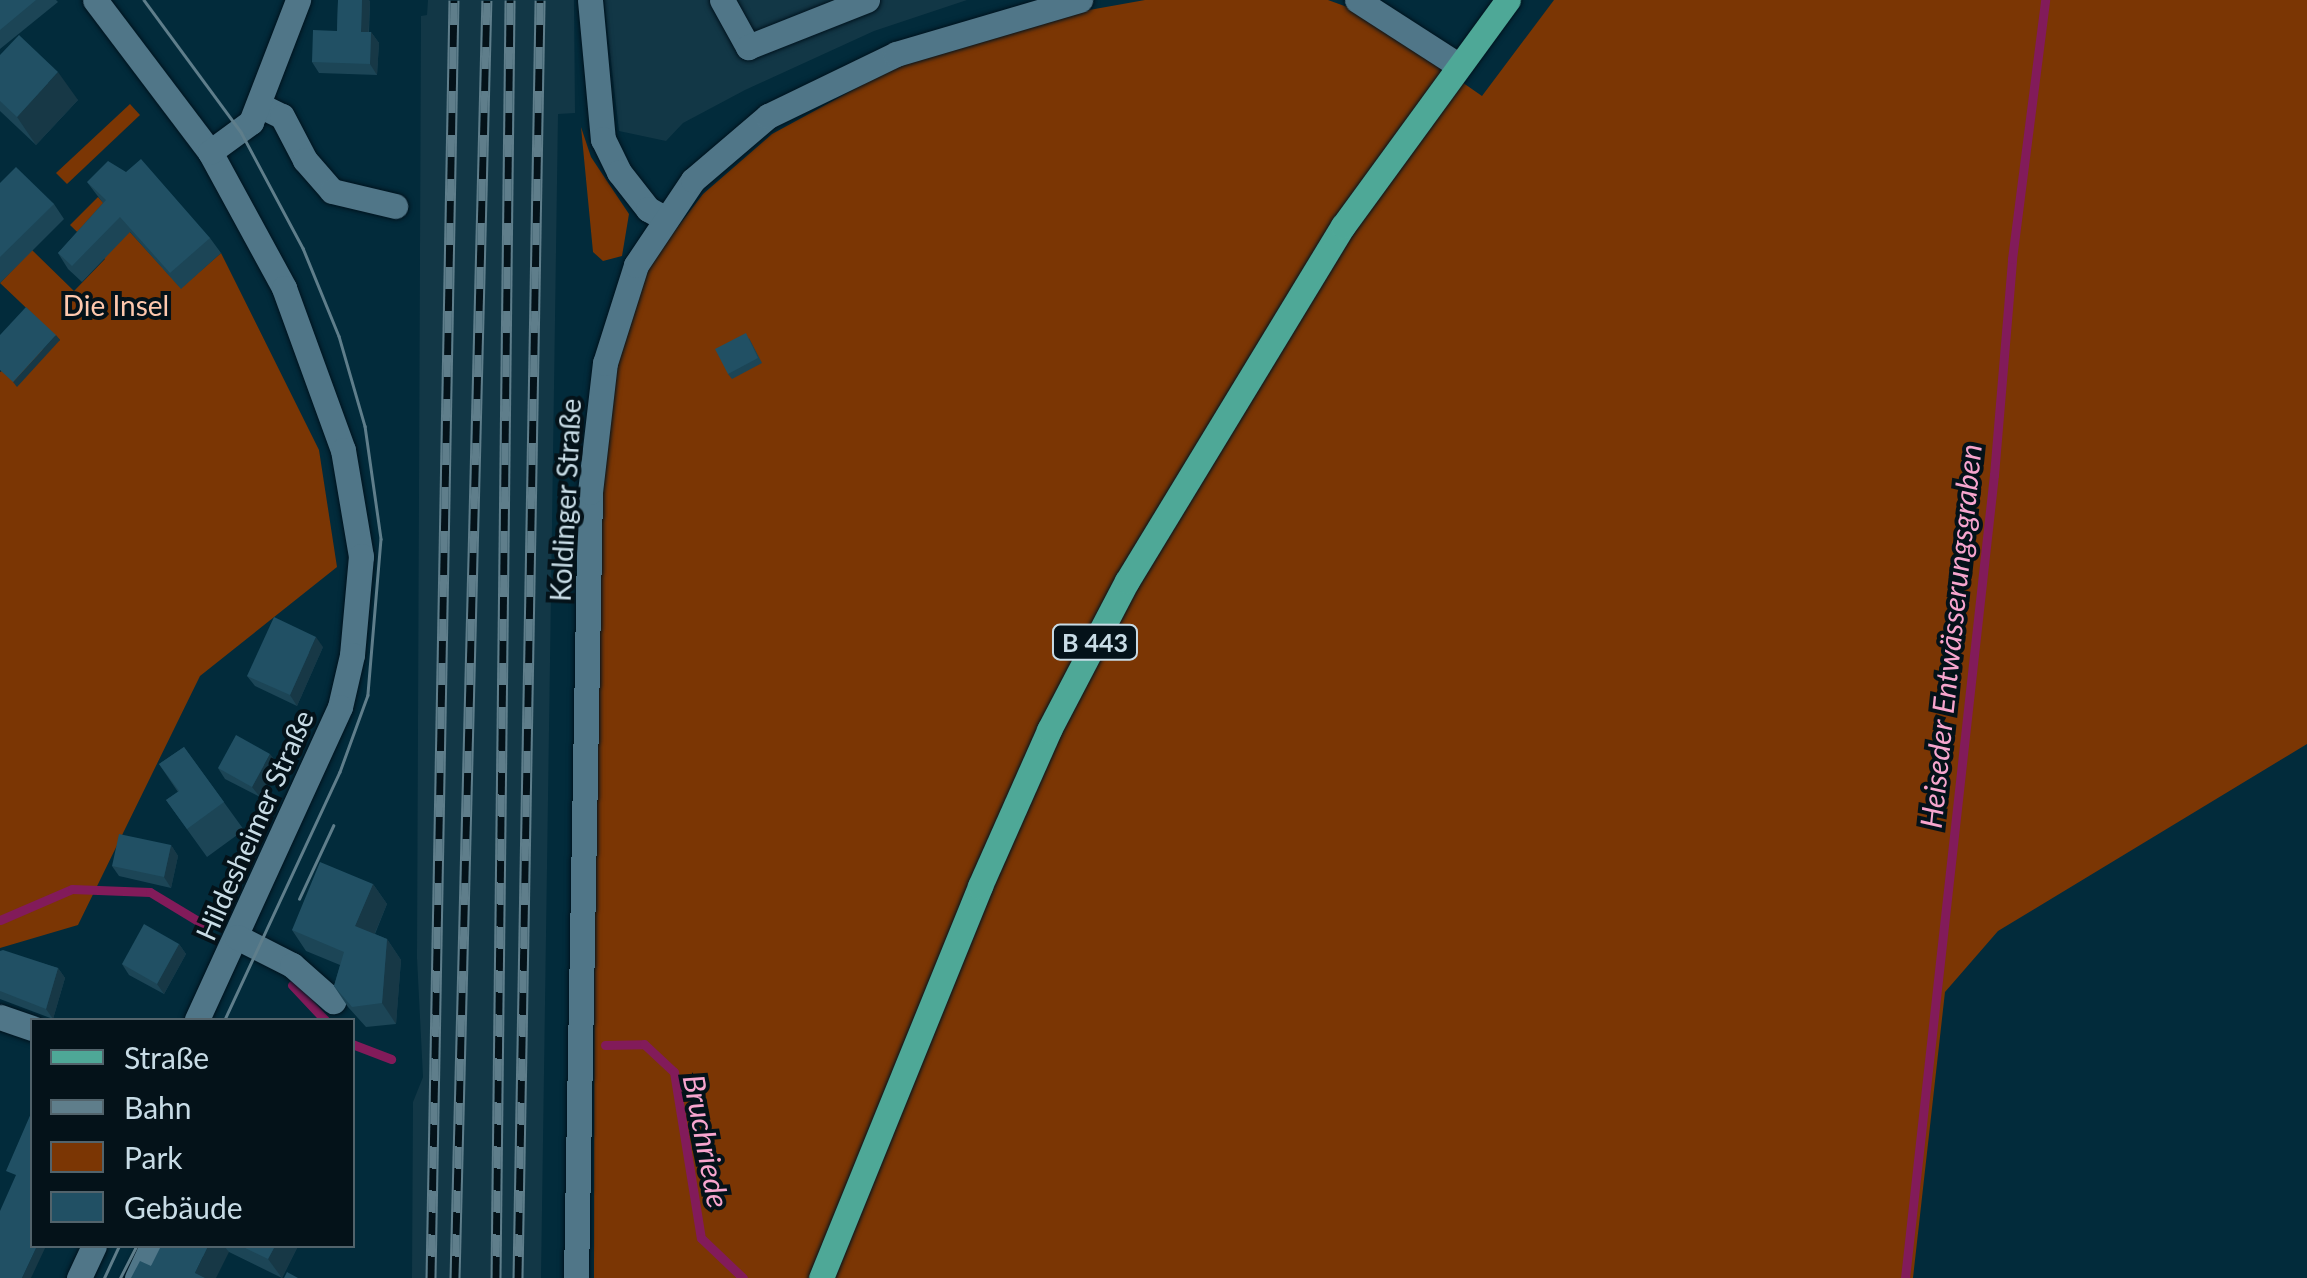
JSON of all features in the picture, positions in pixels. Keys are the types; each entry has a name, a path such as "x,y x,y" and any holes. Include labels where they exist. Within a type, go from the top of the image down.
{"main road":[{"name":"B 443","path":"823,1273 988,869 1127,581 1269,341 1458,65 1508,0"}],"street":[{"name":"Hildesheimer Straße","path":"95,0 210,152 284,288 316,366 343,450 360,556 352,655 340,706 198,1018"},
{"path":"210,152 241,132 259,105 298,0"},
{"path":"590,0 603,138 620,172 664,218"},
{"path":"722,0 748,47 867,0"},
{"name":"Koldinger Straße","path":"576,1278 595,423 618,314 664,218 728,147 818,90 896,54 1080,0"},
{"path":"1357,0 1458,65"},
{"path":"259,105 282,116 305,160 332,191 395,206"},
{"path":"237,937 292,965 332,1001"},
{"path":"0,1017 30,1027"},
{"path":"79,1278 93,1248"},
{"path":"137,1278 151,1248"}],"shaded area":[{"path":"428,0 574,0 575,113 558,114 541,1278 412,1278 413,1102 423,1077 417,958 421,16 427,15"},
{"path":"604,0 967,0 874,31 745,90 683,123 666,141 619,131"}],"green space":[{"path":"1145,0 1328,0 1361,12 1482,96 1554,0 2307,0 2307,744 1998,931 1945,992 1913,1278 594,1278 595,568 608,388 650,263 703,194 772,134 895,67 1039,19"},
{"path":"130,104 140,115 67,184 56,173"},
{"path":"581,127 591,157 629,214 622,256 603,261 593,252"},
{"name":"Die Insel","path":"98,197 181,288 221,253 319,450 337,567 200,676 78,925 0,948 0,372 60,340 0,283 32,250 74,291 105,259 70,225"}],"building":[{"path":"0,0 36,0 0,30"},
{"path":"338,0 362,0 361,32 371,32 370,64 312,62 313,30 337,31"},
{"path":"19,35 58,72 17,117 0,101 0,55"},
{"path":"141,159 210,238 170,273 120,217 72,266 58,253 106,200 87,182 108,161 126,172"},
{"path":"16,167 54,204 0,257 0,183"},
{"path":"26,307 56,335 13,382 0,370 0,335"},
{"path":"746,333 758,358 728,374 715,349"},
{"path":"274,617 316,637 290,695 247,676"},
{"path":"236,735 270,754 252,787 218,768"},
{"path":"184,747 224,802 187,829 166,800 179,791 159,764"},
{"path":"119,834 171,845 164,877 112,866"},
{"path":"320,862 373,884 355,926 387,939 382,1003 352,1007 334,986 344,952 292,930"},
{"path":"144,924 179,944 157,984 122,964"},
{"path":"3,950 58,968 46,1009 0,991"},
{"path":"30,1116 30,1248 36,1248 22,1278 0,1278 0,1211 16,1175 6,1171"},
{"path":"160,1248 207,1248 195,1273 205,1278 131,1278 140,1261 151,1266"},
{"path":"245,1248 274,1248 268,1259"}],"waterway":[{"name":"Heiseder Entwässerungsgraben","path":"1905,1278 1994,475 2012,259 2045,0"},
{"name":"Bruchriede","path":"0,920 72,889 150,892 203,924"},
{"name":"Bruchriede","path":"292,985 323,1018"},
{"name":"Bruchriede","path":"605,1045 644,1044 674,1072 701,1238 743,1278"},
{"name":"Bruchriede","path":"355,1045 391,1059"}],"tram line":[{"path":"144,0 241,132 303,248 339,336 365,426 381,539 368,695 340,772 226,1018"},
{"path":"299,899 333,826"},
{"path":"104,1278 118,1248"},
{"path":"120,1278 135,1248"}],"railway":[{"path":"431,1278 454,0"},
{"path":"455,1278 487,0"},
{"path":"496,1278 510,0"},
{"path":"518,1278 540,0"}]}
